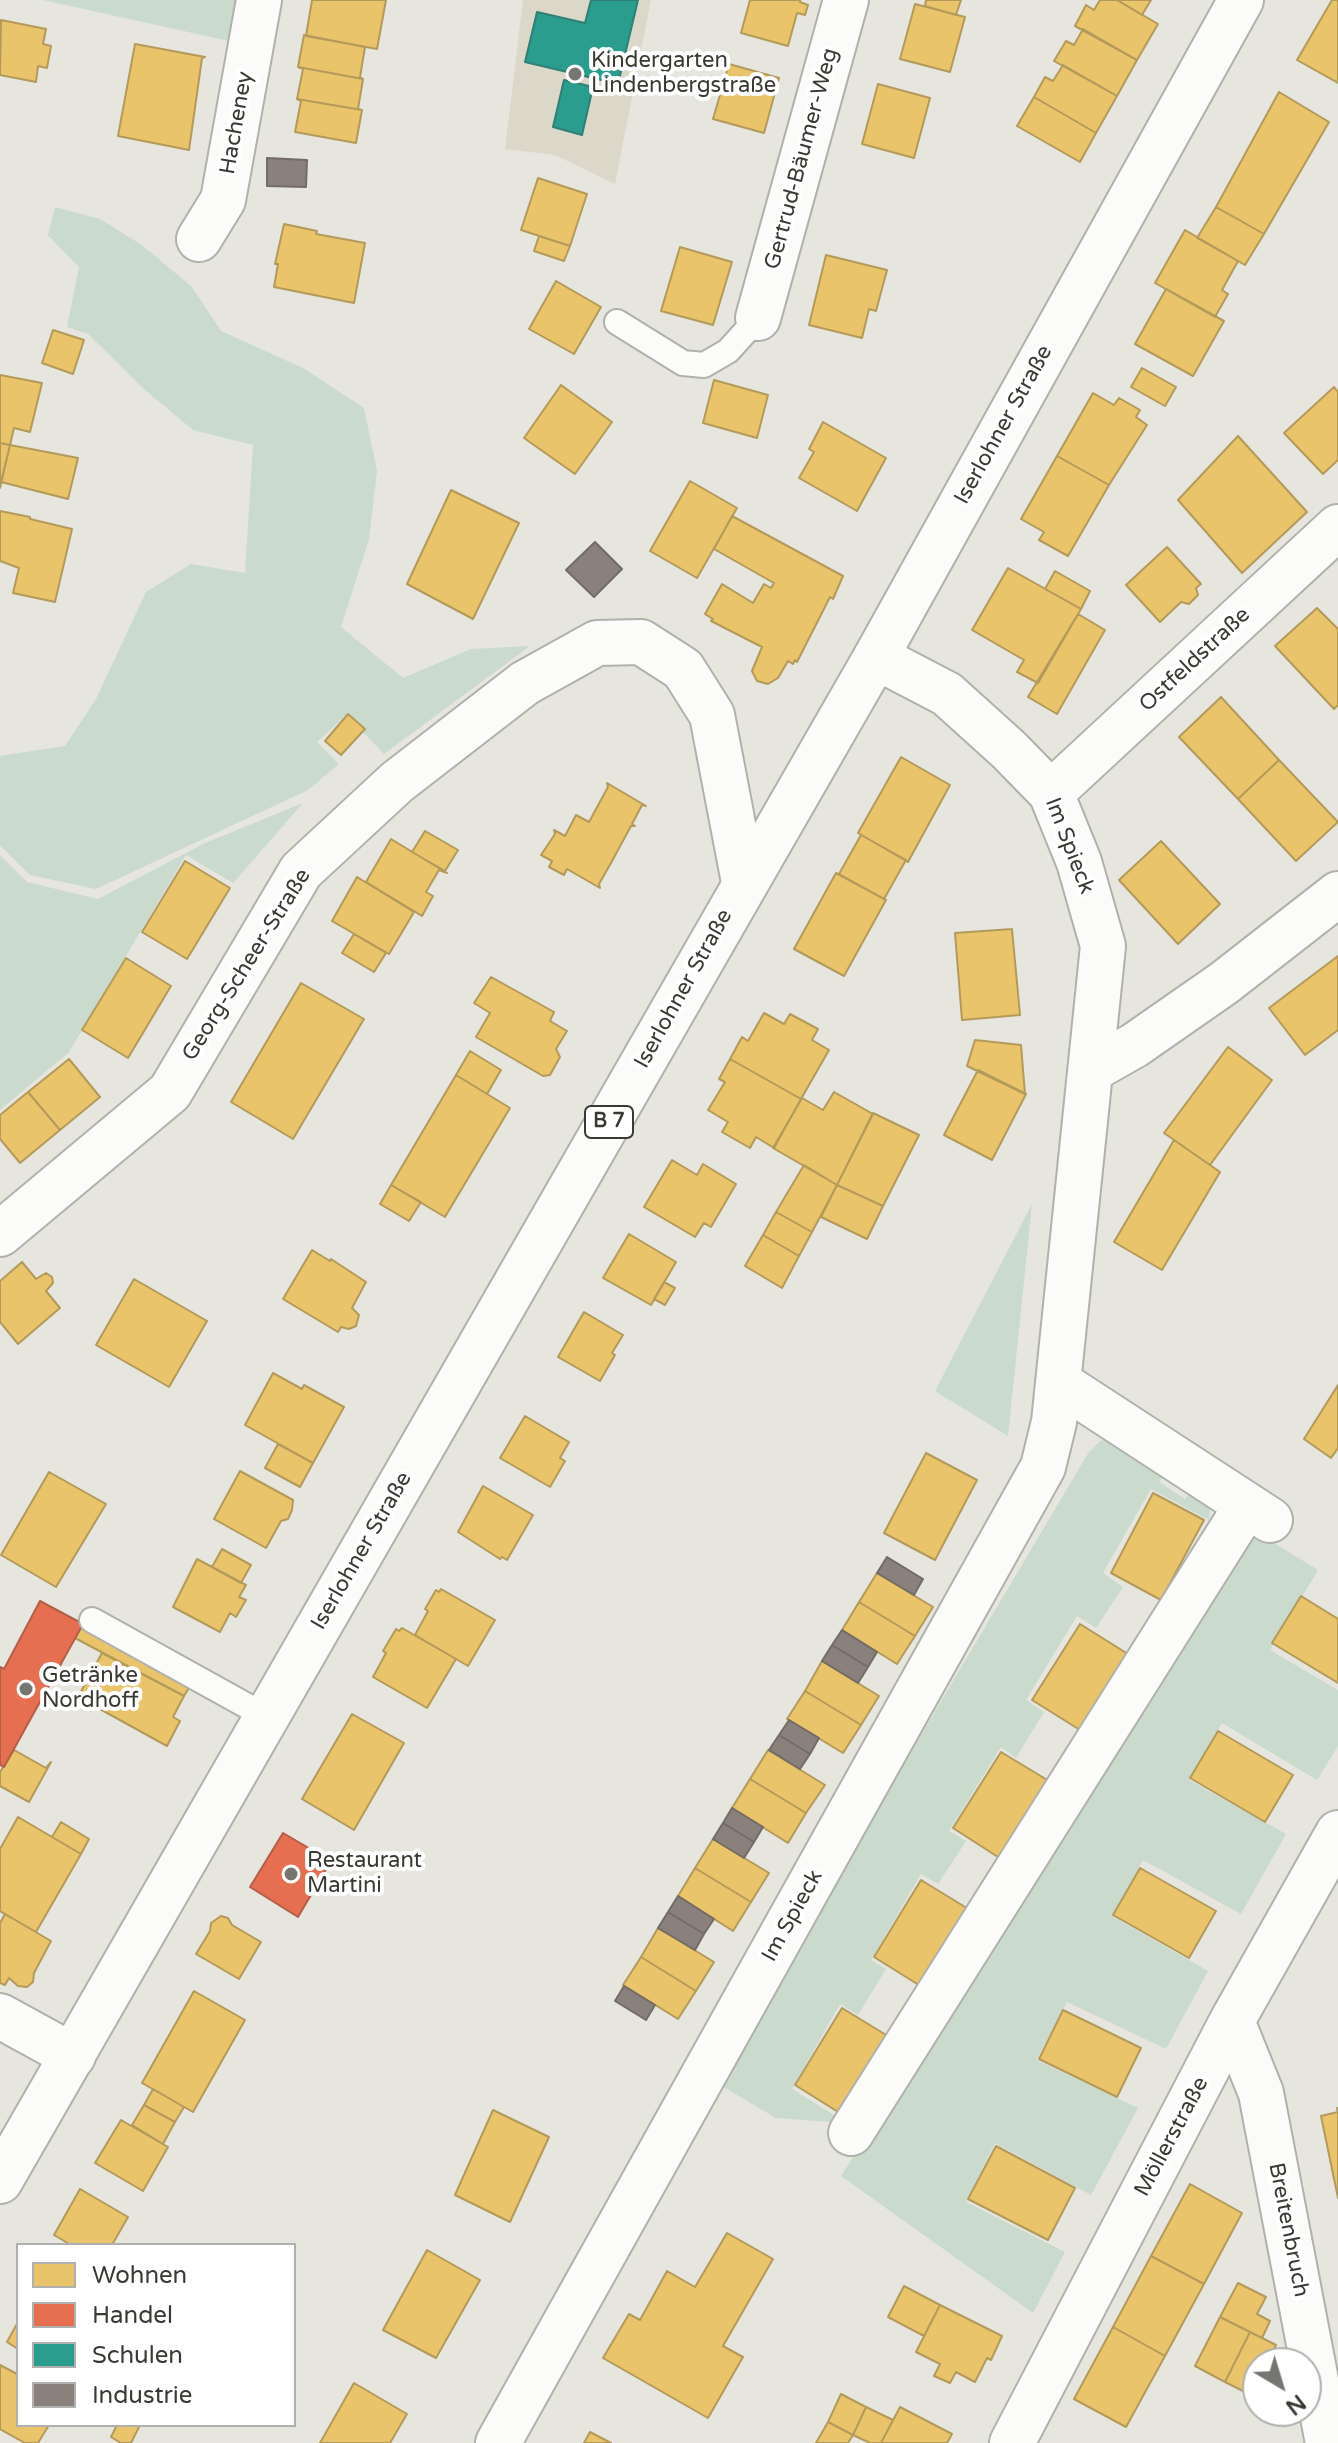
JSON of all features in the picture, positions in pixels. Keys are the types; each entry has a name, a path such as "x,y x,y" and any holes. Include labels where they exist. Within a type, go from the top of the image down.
{"street":[{"name":"Hacheney","path":"199,239 223,200 259,0"},
{"name":"Gertrud-Bäumer-Weg","path":"758,318 846,0"},
{"name":"Iserlohner Straße","path":"0,2181 876,657 1241,0"},
{"name":"Ostfeldstraße","path":"1051,793 1338,527"},
{"name":"Georg-Scheer-Straße","path":"0,1234 170,1092 301,871 397,782 525,683 597,643 641,642 683,669 712,715 744,882"},
{"name":"Im Spieck","path":"497,2442 1043,1467 1054,1422 1103,946 1079,862 1051,793 947,694 876,657"},
{"path":"1091,1070 1135,1045 1224,983 1338,894"},
{"path":"851,2133 1259,1512 1058,1382"},
{"name":"Möllerstraße","path":"1012,2443 1232,2021 1338,1833"},
{"path":"0,2016 73,2056"},
{"name":"Breitenbruch","path":"1232,2021 1261,2093 1328,2443"}],"lane":[{"path":"617,322 683,363 704,365 728,351 758,318"},
{"path":"92,1620 267,1717"}],"shaded area":[{"name":"Kindergarten Lindenbergstraße","path":"523,0 651,0 615,184 555,155 505,149"}],"green space":[{"path":"43,0 236,0 229,41"},
{"path":"55,207 100,219 142,245 192,287 221,331 303,368 364,408 377,471 369,539 341,627 403,678 471,649 530,646 384,754 346,715 317,742 339,764 308,790 96,889 30,875 0,845 0,756 65,746 96,699 146,592 191,564 245,573 253,445 193,430 145,390 88,334 67,327 79,267 48,235"},
{"path":"303,803 233,883 186,855 69,1052 0,1110 0,855 27,882 98,899 203,844"},
{"path":"1032,1204 1008,1436 935,1391"},
{"path":"1112,1437 1168,1469 1159,1482 1185,1499 1194,1488 1205,1498 1210,1509 1209,1520 1151,1489 1103,1573 1123,1587 1096,1628 1077,1616 1026,1700 1044,1712 1016,1758 1001,1747 949,1831 966,1841 938,1884 921,1874 871,1960 886,1969 858,2015 840,2004 792,2089 834,2115 831,2122 776,2118 715,2082 1089,1452 1099,1442"},
{"path":"1253,1530 1318,1570 1270,1650 1338,1690 1338,1746 1317,1780 1222,1723 1189,1780 1286,1834 1241,1914 1143,1860 1112,1916 1208,1971 1166,2049 1067,2002 1036,2060 1138,2108 1091,2195 995,2143 966,2202 1065,2252 1033,2313 841,2176 1228,1564"}],"building: Wohnen":[{"path":"312,0 386,0 377,49 306,36"},
{"path":"750,0 800,0 808,5 805,15 797,13 788,46 741,33"},
{"path":"926,0 961,0 956,15 925,6"},
{"path":"1100,0 1117,0 1158,24 1137,60 1075,26 1086,5 1094,10"},
{"path":"1117,0 1151,0 1142,15"},
{"path":"1332,0 1338,0 1338,83 1297,60"},
{"path":"915,4 965,17 950,72 900,59"},
{"path":"1,20 46,29 43,44 51,46 47,68 38,66 36,82 0,75"},
{"path":"1083,29 1137,60 1117,96 1054,61 1066,41 1074,45"},
{"path":"304,35 365,47 360,77 363,79 298,67"},
{"path":"135,44 205,57 202,58 189,150 118,136"},
{"path":"729,64 779,78 764,133 713,119"},
{"path":"1063,65 1117,96 1096,133 1034,97 1045,77 1053,81"},
{"path":"298,67 363,79 358,109 362,110 297,99 303,69"},
{"path":"878,84 930,98 914,158 862,144"},
{"path":"1279,92 1329,122 1264,234 1216,207"},
{"path":"1034,97 1096,133 1080,162 1017,126"},
{"path":"297,99 362,110 356,143 295,132 301,101"},
{"path":"538,178 587,194 570,246 521,230"},
{"path":"1216,207 1264,234 1245,265 1197,238"},
{"path":"284,224 317,231 316,234 365,243 354,303 274,287 278,264 275,264"},
{"path":"1185,230 1238,261 1222,290 1228,294 1215,317 1155,283"},
{"path":"539,236 570,246 564,261 534,251"},
{"path":"680,247 732,262 713,325 661,311"},
{"path":"826,255 887,270 876,311 869,309 862,338 809,325"},
{"path":"556,281 601,307 574,354 529,329"},
{"path":"1166,289 1224,321 1193,376 1135,344"},
{"path":"53,330 84,340 73,374 42,363"},
{"path":"1142,368 1176,387 1165,406 1131,387"},
{"path":"0,375 42,383 30,432 14,428 10,445 0,443"},
{"path":"714,380 768,395 757,438 703,423"},
{"path":"561,385 612,422 575,474 524,438"},
{"path":"1334,387 1338,392 1338,460 1323,474 1284,433"},
{"path":"1093,393 1114,405 1119,398 1140,410 1136,417 1147,425 1109,485 1057,456"},
{"path":"823,422 886,458 857,511 799,478 814,452 809,449"},
{"path":"1238,436 1307,512 1242,573 1178,500"},
{"path":"0,443 10,445 0,488"},
{"path":"10,445 78,458 68,499 1,482"},
{"path":"1057,456 1109,485 1068,556 1039,540 1044,532 1021,519"},
{"path":"690,481 737,508 697,578 650,551"},
{"path":"451,490 519,523 473,619 407,584"},
{"path":"0,511 72,529 55,602 13,593 19,568 0,561"},
{"path":"732,516 843,576 797,662 795,660 793,664 788,661 778,678 768,684 757,681 752,671 762,647 711,621 713,619 705,614 722,584 753,603 764,584 771,588 774,583 714,549"},
{"path":"1167,547 1201,584 1196,588 1198,595 1189,604 1181,602 1160,622 1126,585"},
{"path":"1008,568 1081,609 1038,683 1017,672 1024,660 972,630"},
{"path":"1055,571 1090,591 1081,609 1045,589"},
{"path":"1317,608 1338,629 1338,705 1334,709 1275,646"},
{"path":"1078,614 1105,630 1057,714 1028,697"},
{"path":"1221,697 1279,760 1238,799 1179,737"},
{"path":"348,714 365,729 341,755 325,741"},
{"path":"901,757 950,785 908,862 858,833"},
{"path":"1279,760 1338,822 1296,861 1238,799"},
{"path":"607,783 646,806 642,805 632,824 635,826 631,826 599,884 600,888 567,869 564,875 549,867 552,861 541,855 555,834 554,830 565,836 576,815 589,822 608,787"},
{"path":"425,831 458,850 445,871 412,852"},
{"path":"861,835 906,860 884,899 839,874"},
{"path":"391,839 447,873 439,870 426,892 433,896 422,916 366,882"},
{"path":"1161,841 1220,904 1178,944 1119,880"},
{"path":"185,861 230,888 187,959 142,932"},
{"path":"836,873 886,900 844,976 794,949"},
{"path":"357,877 414,912 389,954 332,921"},
{"path":"1012,929 1020,1015 962,1020 955,933"},
{"path":"354,934 386,953 374,972 342,953"},
{"path":"1338,956 1338,1030 1305,1055 1269,1008"},
{"path":"126,958 171,986 128,1058 82,1030"},
{"path":"491,977 554,1012 550,1021 567,1031 556,1049 560,1057 550,1075 543,1076 476,1037 490,1013 474,1003"},
{"path":"301,983 364,1019 293,1139 231,1102"},
{"path":"764,1013 784,1024 790,1014 818,1029 812,1040 829,1050 801,1099 730,1059 742,1037 748,1041"},
{"path":"975,1040 1021,1045 1025,1094 967,1066"},
{"path":"1228,1047 1272,1080 1210,1165 1164,1133"},
{"path":"470,1051 501,1070 487,1094 456,1075"},
{"path":"69,1059 100,1097 60,1130 28,1092"},
{"path":"730,1059 801,1099 774,1148 756,1137 750,1148 722,1132 728,1122 708,1110 725,1082 719,1079"},
{"path":"978,1070 1026,1094 992,1160 944,1135"},
{"path":"456,1075 510,1108 445,1217 391,1185"},
{"path":"28,1092 60,1130 20,1163 0,1139 0,1115"},
{"path":"834,1092 873,1114 837,1185 773,1148 802,1098 823,1110"},
{"path":"873,1113 919,1135 883,1206 837,1185"},
{"path":"1174,1140 1220,1172 1162,1270 1114,1242"},
{"path":"672,1160 697,1175 703,1164 736,1184 711,1227 704,1223 695,1237 644,1207"},
{"path":"804,1165 837,1185 812,1232 776,1212"},
{"path":"391,1185 421,1202 409,1221 380,1204"},
{"path":"837,1185 883,1206 867,1239 821,1217"},
{"path":"776,1212 812,1232 799,1256 763,1235"},
{"path":"629,1234 676,1262 651,1305 603,1278"},
{"path":"763,1235 799,1256 782,1288 745,1266"},
{"path":"312,1250 366,1282 352,1308 359,1315 356,1326 349,1329 341,1327 338,1332 283,1299"},
{"path":"22,1262 36,1279 46,1273 52,1277 53,1283 46,1291 60,1308 18,1344 0,1322 0,1281"},
{"path":"134,1279 207,1321 169,1387 96,1345"},
{"path":"664,1282 675,1288 665,1305 654,1299"},
{"path":"584,1312 623,1335 600,1381 558,1357"},
{"path":"273,1373 302,1389 304,1385 344,1407 313,1463 245,1425"},
{"path":"1338,1385 1338,1448 1331,1458 1304,1439"},
{"path":"525,1416 569,1442 560,1458 565,1461 550,1487 500,1458"},
{"path":"278,1444 313,1463 300,1487 265,1468"},
{"path":"926,1453 977,1480 935,1560 884,1533"},
{"path":"240,1471 293,1500 288,1519 281,1521 266,1548 214,1519"},
{"path":"49,1472 106,1504 56,1587 1,1555"},
{"path":"483,1486 533,1515 507,1560 500,1559 458,1532"},
{"path":"1153,1493 1204,1520 1161,1600 1111,1573"},
{"path":"222,1549 251,1565 241,1583 212,1567"},
{"path":"197,1559 246,1585 239,1597 246,1600 236,1617 230,1613 220,1632 173,1607"},
{"path":"877,1573 933,1607 915,1636 859,1602"},
{"path":"441,1589 495,1620 468,1666 415,1635 428,1611 425,1609 436,1590 439,1592"},
{"path":"1301,1596 1338,1619 1338,1683 1272,1643"},
{"path":"859,1602 915,1636 897,1664 842,1630"},
{"path":"83,1624 192,1683 184,1696 75,1638"},
{"path":"1080,1624 1128,1654 1080,1730 1032,1700"},
{"path":"402,1628 456,1659 427,1708 373,1677 396,1629 399,1631"},
{"path":"102,1653 184,1696 173,1717 180,1721 167,1746 78,1697"},
{"path":"822,1661 879,1696 861,1725 805,1691"},
{"path":"805,1691 861,1725 843,1753 787,1719"},
{"path":"352,1714 404,1743 354,1830 302,1799"},
{"path":"1218,1731 1293,1775 1265,1822 1190,1778"},
{"path":"14,1750 46,1768 51,1762 29,1802 0,1786 0,1772"},
{"path":"768,1750 825,1785 806,1813 750,1779"},
{"path":"1001,1752 1049,1781 1001,1859 953,1828"},
{"path":"750,1779 806,1813 788,1843 732,1808"},
{"path":"18,1817 81,1854 36,1932 0,1911 0,1849"},
{"path":"61,1822 89,1839 81,1854 52,1837"},
{"path":"713,1839 769,1873 751,1902 695,1868"},
{"path":"695,1868 751,1902 733,1931 678,1896"},
{"path":"1140,1868 1216,1911 1189,1958 1113,1915"},
{"path":"921,1880 970,1910 922,1987 874,1957"},
{"path":"5,1914 51,1941 34,1973 33,1982 27,1987 18,1986 9,1978 5,1985 0,1983 0,1923"},
{"path":"221,1916 261,1942 239,1979 196,1954 210,1931 211,1923"},
{"path":"658,1928 714,1962 696,1991 641,1957"},
{"path":"641,1957 696,1991 678,2019 623,1985"},
{"path":"194,1991 245,2020 193,2112 142,2083"},
{"path":"842,2008 891,2038 843,2115 795,2085"},
{"path":"1063,2010 1141,2048 1117,2097 1039,2059"},
{"path":"153,2089 184,2107 175,2122 144,2105"},
{"path":"144,2105 175,2122 163,2144 132,2125"},
{"path":"493,2110 549,2137 510,2222 455,2195"},
{"path":"1338,2112 1338,2198 1321,2116"},
{"path":"121,2120 168,2147 143,2191 95,2163"},
{"path":"996,2146 1075,2188 1048,2240 968,2199"},
{"path":"1190,2184 1242,2213 1204,2284 1151,2256"},
{"path":"80,2189 128,2217 113,2243 68,2243 54,2235"},
{"path":"727,2233 773,2259 723,2346 743,2357 708,2418 603,2358 629,2314 640,2320 667,2271 695,2287"},
{"path":"427,2250 480,2280 436,2358 383,2330"},
{"path":"1151,2256 1204,2284 1165,2356 1113,2327"},
{"path":"1238,2283 1266,2297 1257,2314 1270,2321 1262,2338 1220,2317"},
{"path":"904,2286 940,2305 924,2336 888,2317"},
{"path":"940,2305 1002,2336 991,2360 987,2358 975,2382 956,2372 950,2383 934,2376 940,2364 916,2352"},
{"path":"1220,2317 1250,2332 1225,2382 1195,2366"},
{"path":"16,2326 16,2348 7,2342"},
{"path":"1113,2327 1165,2356 1126,2427 1074,2399"},
{"path":"1250,2332 1276,2345 1275,2347 1242,2347"},
{"path":"1242,2348 1242,2390 1225,2382"},
{"path":"0,2365 16,2373 16,2427 48,2427 38,2443 25,2443 0,2429"},
{"path":"354,2383 407,2414 390,2443 320,2443"},
{"path":"841,2394 866,2407 853,2435 828,2422"},
{"path":"866,2407 893,2420 881,2443 870,2443 853,2435"},
{"path":"900,2407 952,2434 947,2443 881,2443"},
{"path":"828,2422 853,2435 848,2443 816,2443"},
{"path":"116,2427 139,2427 131,2443 121,2443 111,2437"},
{"path":"590,2432 611,2443 584,2443"}],"building: Handel":[{"path":"40,1601 83,1624 4,1767 0,1765 0,1667 4,1669"},
{"name":"Restaurant Martini","path":"283,1833 331,1861 298,1917 250,1887"}],"building: Schulen":[{"path":"591,0 638,0 618,84 525,62 537,12 585,23"},
{"path":"564,80 593,87 582,135 553,127"}],"building: Industrie":[{"path":"267,158 307,160 306,187 267,186"},
{"path":"595,542 622,569 594,597 566,570"},
{"path":"887,1557 923,1579 914,1595 877,1573"},
{"path":"842,1630 877,1652 868,1667 832,1645"},
{"path":"832,1645 868,1667 858,1683 822,1661"},
{"path":"789,1720 819,1738 810,1754 779,1735"},
{"path":"779,1735 810,1754 800,1769 769,1750"},
{"path":"732,1808 763,1827 754,1842 723,1823"},
{"path":"723,1823 754,1842 744,1858 713,1839"},
{"path":"678,1896 714,1919 704,1934 668,1912"},
{"path":"668,1912 704,1934 695,1950 658,1928"},
{"path":"624,1986 655,2005 646,2020 615,2001"}],"place":[{"name":"Kindergarten Lindenbergstraße","path":"575,74"},
{"name":"Getränke Nordhoff","path":"26,1689"},
{"name":"Restaurant Martini","path":"291,1874"}]}
